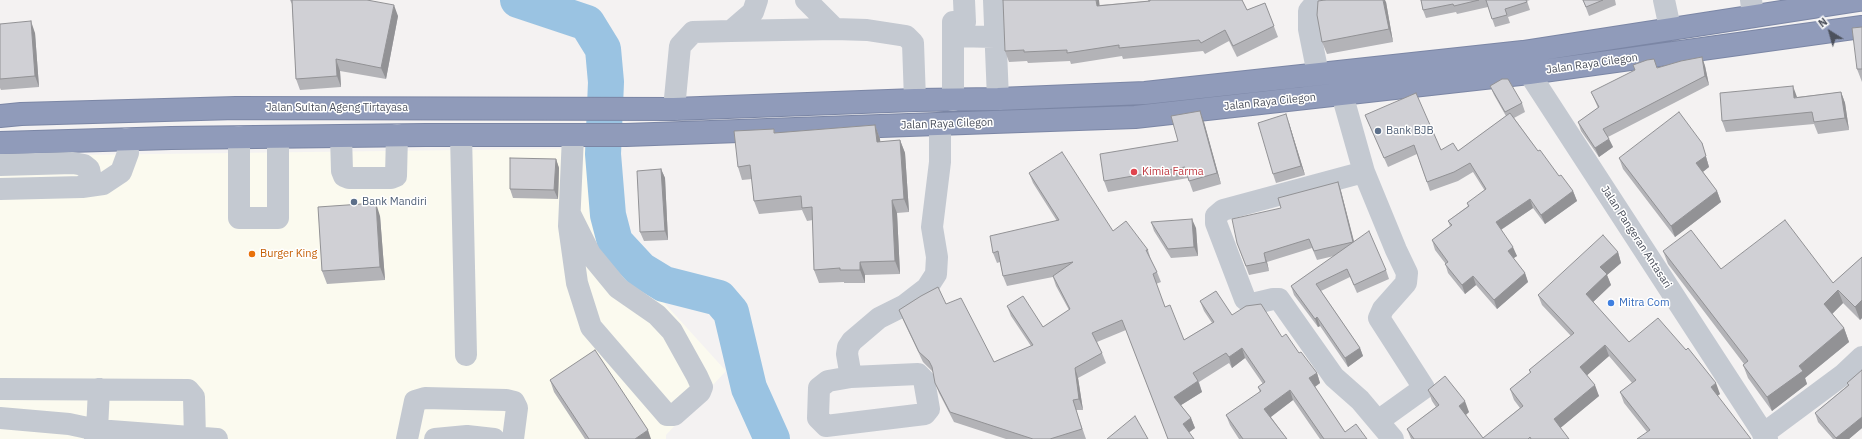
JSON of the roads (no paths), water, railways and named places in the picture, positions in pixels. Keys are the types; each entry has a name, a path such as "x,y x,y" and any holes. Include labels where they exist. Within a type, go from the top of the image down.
{"highway":[{"name":"Jalan Raya Cilegon","path":"674,109 914,100 998,99 1145,92 1523,52 1670,28 1752,8 1859,0"},
{"name":"Jalan Raya Cilegon","path":"582,136 1135,117 1529,73 1862,27"},
{"name":"Jalan Sultan Ageng Tirtayasa","path":"0,116 236,108 674,109"},
{"path":"0,143 127,139 397,135 582,136"}],"street":[{"path":"731,31 753,12 757,0"},
{"path":"806,0 835,29"},
{"path":"953,100 953,22 966,22 964,0"},
{"path":"994,0 998,99"},
{"path":"1318,0 1309,11 1309,29 1318,74"},
{"path":"1664,0 1670,28"},
{"path":"674,109 680,46 693,32 835,29 867,30 906,36 912,43 914,100"},
{"path":"953,36 995,37"},
{"name":"Jalan Pangeran Antasari","path":"1523,52 1529,73 1765,437"},
{"path":"1342,94 1364,172 1407,273 1407,278 1403,287 1383,309 1379,316 1424,388 1378,421"},
{"path":"852,377 847,354 848,347 852,341 879,318 904,305 927,288 936,274 937,257 932,227 940,162 940,124"},
{"path":"341,136 342,172 344,176 356,178 396,176 397,135"},
{"path":"461,135 466,355"},
{"path":"570,214 590,254 618,288 657,315 672,331 697,376 702,387 700,392 674,415 667,415 591,327 577,283 569,226 570,214 582,136"},
{"path":"239,137 239,218 278,218 278,137"},
{"path":"0,189 82,187 104,184 122,172 128,153 127,139"},
{"path":"0,165 73,163 84,165 89,169 90,174 88,181 82,187"},
{"path":"1364,172 1236,206 1219,213 1216,219 1245,299 1252,304 1279,299 1334,377 1345,385 1393,439"},
{"path":"1765,437 1844,374 1862,357"},
{"path":"918,374 924,380 929,409 928,412 925,414 826,426 818,418 819,388 828,381 852,377 918,374"},
{"path":"0,389 188,390 194,397 195,438"},
{"path":"96,434 99,389"},
{"path":"408,439 415,401 424,398 506,400 514,402 517,408 513,439"},
{"path":"0,418 69,424 96,434 217,439"},
{"path":"436,439 467,436 494,439"}],"waterway":[{"path":"518,0 587,23 603,49 606,82 603,154 608,215 615,242 641,270 664,284 719,298 731,312 749,388 772,439"}],"place":[{"name":"Bank BJB","path":"1378,131"},
{"name":"Kimia Farma","path":"1134,172"},
{"name":"Bank Mandiri","path":"354,202"},
{"name":"Burger King","path":"252,254"},
{"name":"Mitra Com","path":"1611,303"}]}
